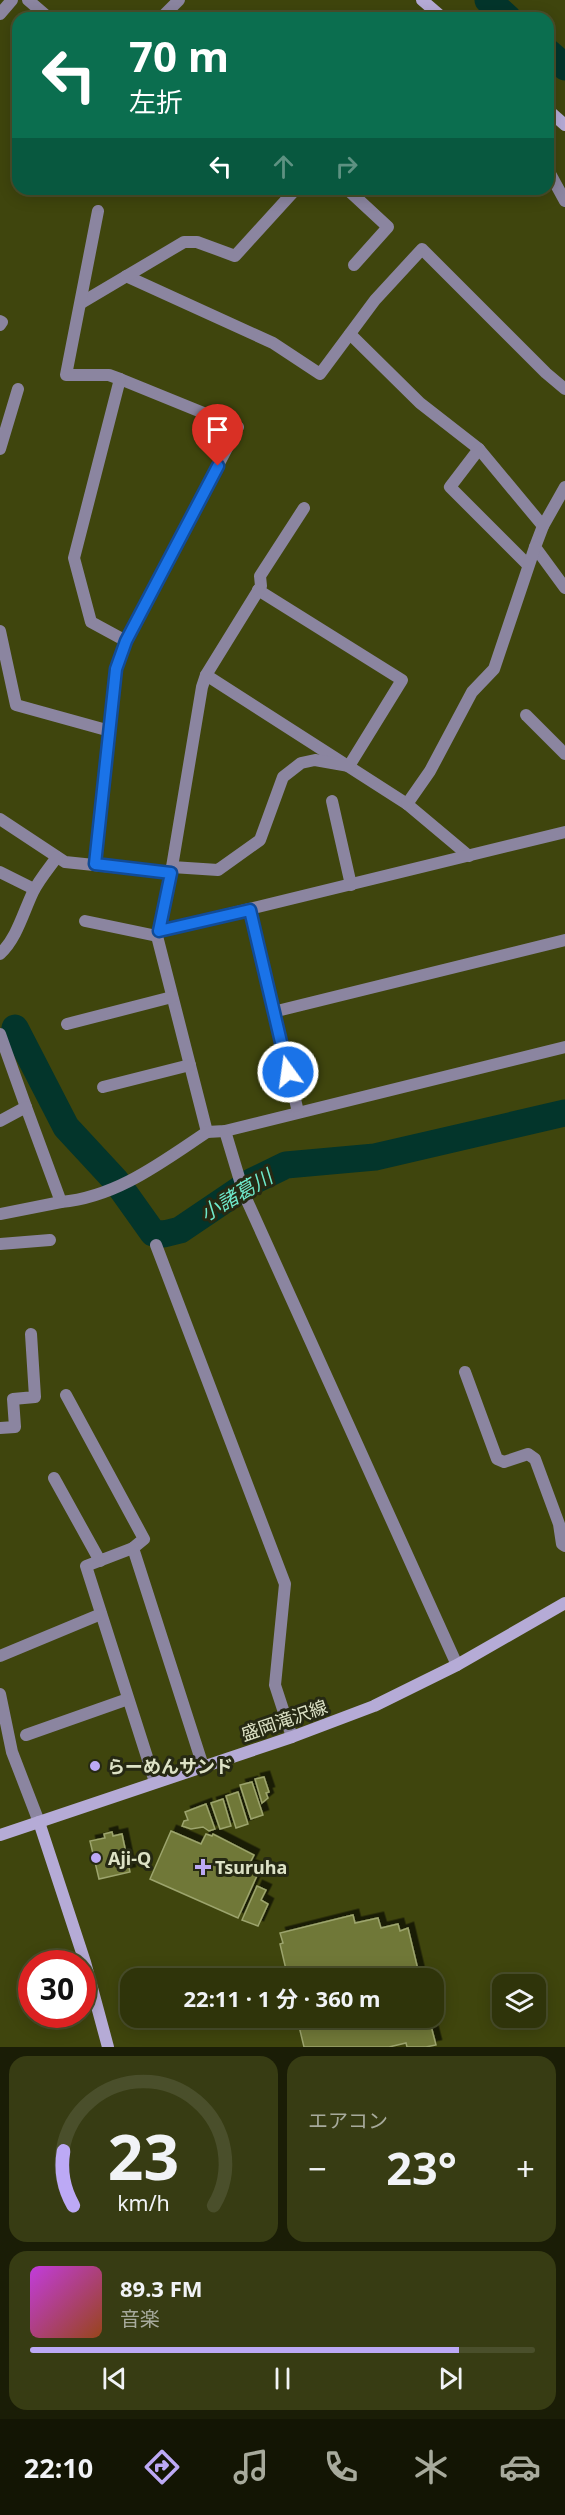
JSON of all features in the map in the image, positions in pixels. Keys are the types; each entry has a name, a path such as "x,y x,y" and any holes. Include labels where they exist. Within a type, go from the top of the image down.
{"main road":[{"path":"422,0 436,12"},
{"path":"554,116 565,126"},
{"name":"盛岡滝沢線","path":"0,1835 292,1737 374,1706 457,1665 565,1603"},
{"path":"39,1822 85,1962 108,2047"}],"street":[{"path":"0,14 12,0"},
{"path":"28,0 42,12"},
{"path":"167,12 179,0"},
{"path":"554,181 565,201"},
{"path":"81,303 184,242 197,242 235,256 288,195"},
{"path":"352,195 388,228 354,266"},
{"path":"95,864 116,669 126,641 238,427 109,375 66,375 98,211"},
{"path":"126,276 273,343 320,374 375,300 422,249 546,373 565,389"},
{"path":"350,334 420,403 479,449 543,526"},
{"path":"120,379 74,558 91,622 126,641"},
{"path":"0,449 18,389"},
{"path":"479,449 450,487 528,565"},
{"path":"407,804 430,771 472,692 494,669 543,526 565,487"},
{"path":"207,1132 158,934 172,870 202,687 206,675 261,586 260,576 304,508"},
{"path":"535,547 565,588"},
{"path":"258,590 402,680 349,766"},
{"path":"0,630 16,705 110,731"},
{"path":"206,675 407,804 469,856"},
{"path":"526,715 565,754"},
{"path":"0,819 65,862 172,870 218,870 260,840 283,777 301,763 315,760 349,766"},
{"path":"332,801 351,885"},
{"path":"85,921 158,934 565,832"},
{"path":"0,954 8,947 34,889 57,857"},
{"path":"0,872 34,889"},
{"path":"250,910 298,1112"},
{"path":"273,1012 565,940"},
{"path":"67,1024 172,997"},
{"path":"0,1034 61,1202"},
{"path":"0,1214 75,1201 139,1178 207,1132 225,1131 565,1047"},
{"path":"103,1087 190,1065"},
{"path":"0,1121 26,1107"},
{"path":"225,1131 244,1194 457,1665"},
{"path":"0,1244 50,1239"},
{"path":"156,1245 285,1584 275,1685 292,1737"},
{"path":"0,1428 15,1426 14,1399 35,1397 31,1334"},
{"path":"465,1372 498,1459 504,1462 528,1454 535,1459 559,1524 562,1544 565,1546"},
{"path":"66,1395 144,1539 133,1548 86,1566 155,1782"},
{"path":"54,1478 100,1561"},
{"path":"133,1548 203,1766"},
{"path":"0,1656 101,1614"},
{"path":"0,1694 6,1754 39,1822"},
{"path":"26,1735 128,1698"}],"building":[{"path":"264,1777 269,1792 266,1793 268,1798 262,1803 255,1779"},
{"path":"252,1782 263,1815 251,1819 240,1785"},
{"path":"238,1792 248,1824 236,1828 226,1796"},
{"path":"223,1799 231,1826 220,1829 211,1803"},
{"path":"206,1804 215,1829 209,1831 203,1827 191,1829 182,1826 184,1821 188,1820 185,1812"},
{"path":"171,1831 201,1844 206,1834 212,1836 213,1834 254,1855 249,1865 260,1869 238,1918 150,1879"},
{"path":"112,1832 113,1836 122,1834 130,1872 99,1879 90,1841 105,1838 104,1834"},
{"path":"257,1886 266,1890 261,1900 268,1904 258,1926 242,1920"},
{"path":"353,1915 355,1923 378,1918 381,1928 398,1924 400,1931 408,1928 418,1968 286,1968 280,1933"},
{"path":"299,2028 432,2028 436,2045 407,2047 406,2043 389,2047 304,2047"}],"waterway":[{"path":"488,0 501,12"},
{"path":"554,57 565,67"},
{"name":"小諸葛川","path":"15,1028 66,1127 116,1181 153,1233 164,1234 180,1230 251,1182 286,1165 375,1157 565,1113"}],"place":[{"name":"らーめんサンド","path":"95,1766"},
{"name":"Aji-Q","path":"96,1858"},
{"name":"Tsuruha","path":"203,1867"}],"route":[{"path":"218,466 126,641 116,669 95,864 171,873 159,931 250,910 288,1072"}]}
